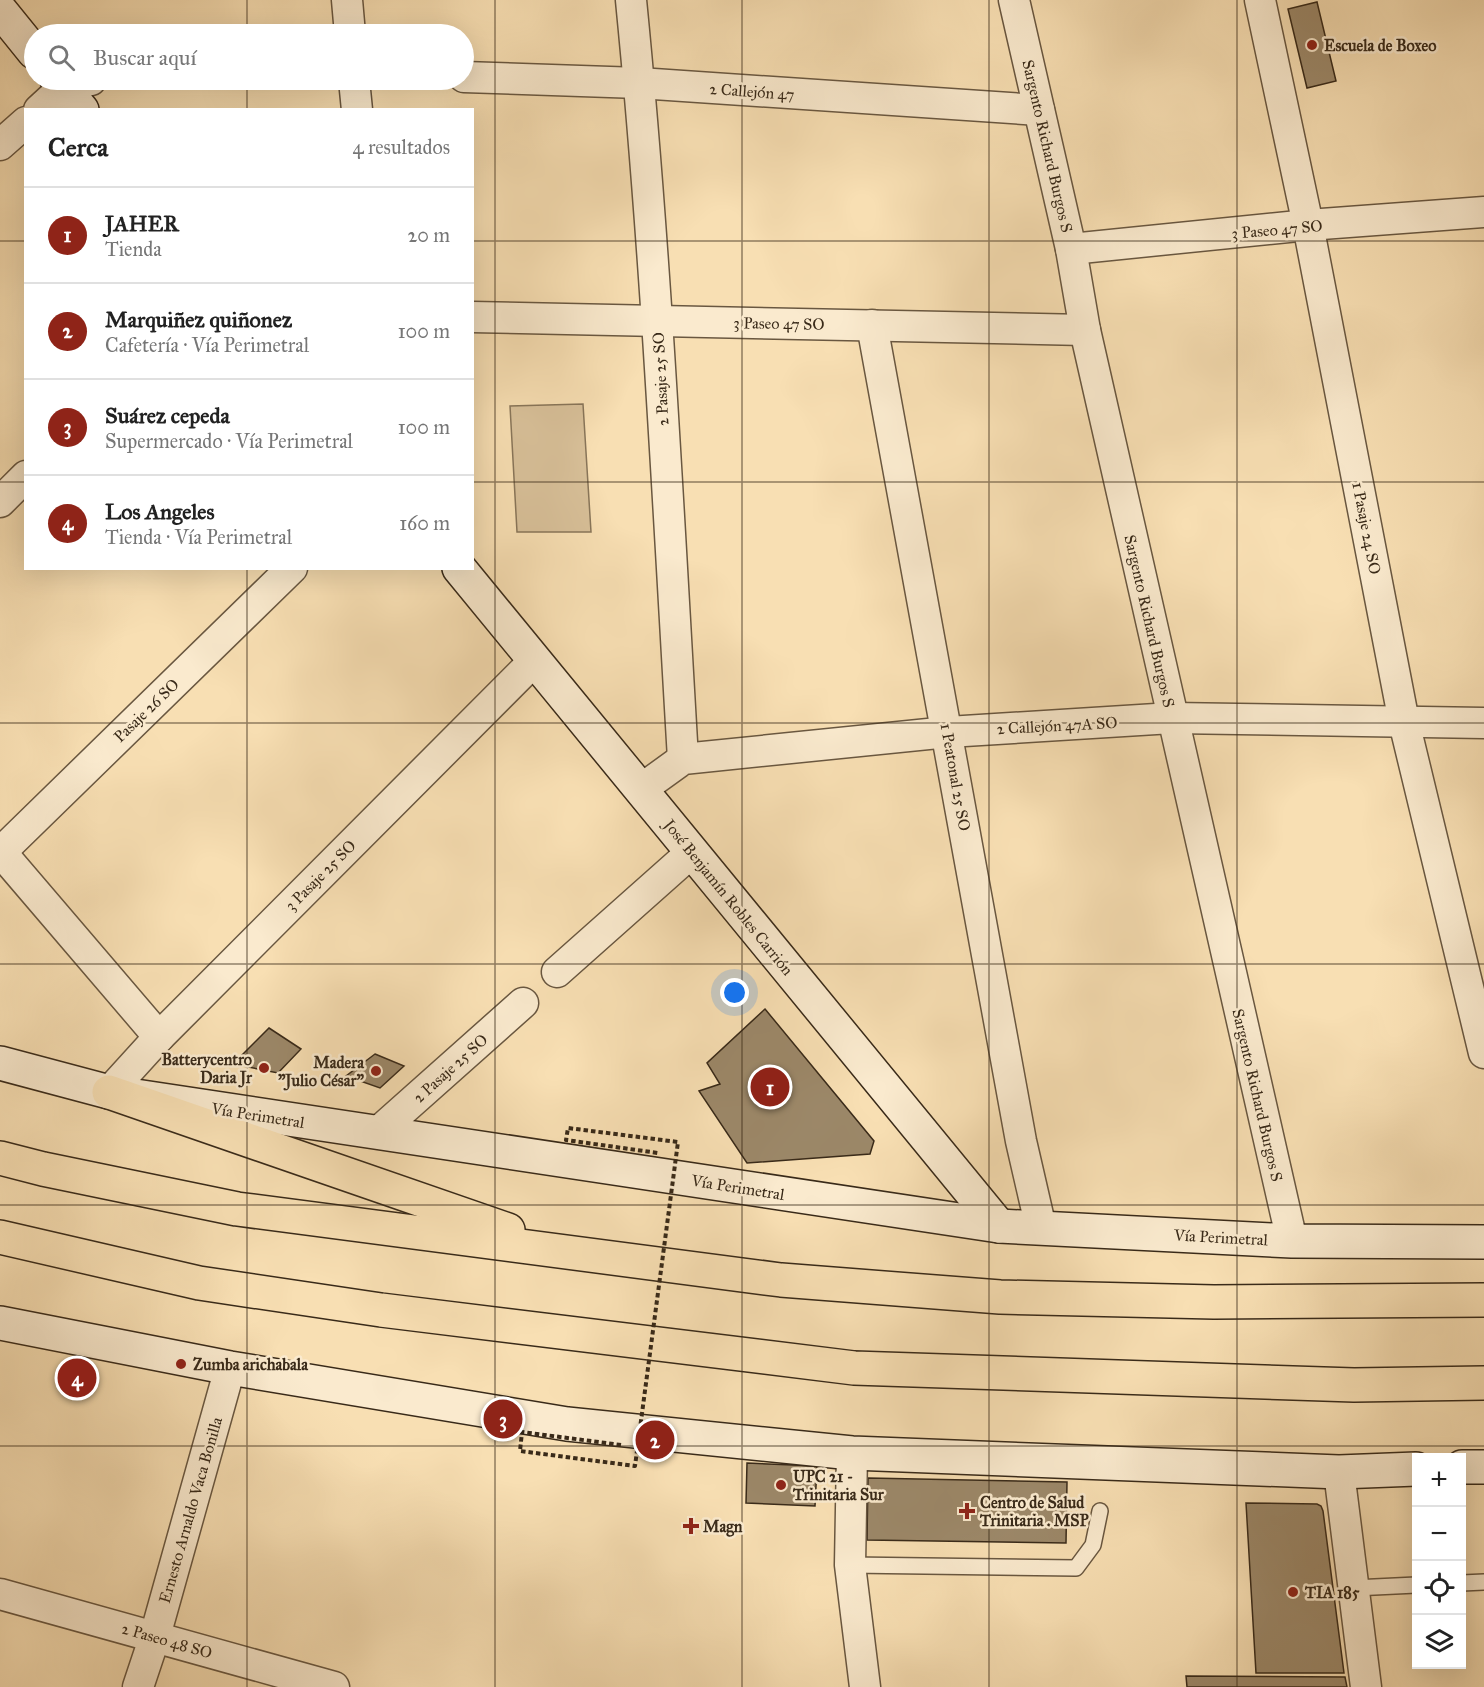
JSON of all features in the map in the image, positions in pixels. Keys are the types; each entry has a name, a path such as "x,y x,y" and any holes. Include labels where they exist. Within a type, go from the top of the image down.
{"highway":[{"path":"109,1092 566,1251"},
{"path":"0,1158 237,1209 781,1280 1000,1297 1214,1302 1484,1300"},
{"path":"0,1237 211,1285 381,1310 854,1368 1354,1385 1484,1383"}],"street":[{"path":"346,0 349,24"},
{"name":"2 Pasaje 25 SO","path":"631,0 656,321 683,759"},
{"name":"Sargento Richard Burgos S","path":"1014,0 1071,249 1085,330 1292,1241"},
{"name":"1 Pasaje 24 SO","path":"1260,0 1308,225 1404,722 1484,1053"},
{"path":"0,10 24,40"},
{"name":"2 Callejón 47","path":"474,77 639,83 1039,110"},
{"path":"42,108 72,90"},
{"path":"355,90 357,108"},
{"path":"0,145 24,124"},
{"name":"3 Paseo 47 SO","path":"1071,249 1308,225 1484,212"},
{"name":"3 Paseo 47 SO","path":"474,317 1085,330"},
{"name":"1 Peatonal 25 SO","path":"872,325 1021,1142 1041,1227"},
{"path":"0,502 24,478"},
{"name":"Pasaje 26 SO","path":"0,852 290,570"},
{"name":"José Benjamín Robles Carrión","path":"461,570 999,1226"},
{"name":"3 Pasaje 25 SO","path":"109,1092 159,1037 534,661"},
{"name":"2 Callejón 47A SO","path":"640,790 683,759 948,732 1172,718 1484,723"},
{"path":"0,852 159,1037"},
{"path":"557,972 692,852"},
{"name":"2 Pasaje 25 SO","path":"377,1133 523,1003"},
{"name":"Vía Perimetral","path":"0,1063 109,1092 999,1226 1292,1241 1484,1242"},
{"path":"0,1323 230,1368 567,1424 852,1453 1339,1472 1412,1469"},
{"name":"Ernesto Arnaldo Vaca Bonilla","path":"138,1687 155,1636 230,1368"},
{"path":"852,1453 850,1565 865,1687"},
{"path":"1466,1467 1484,1467"},
{"path":"1339,1472 1366,1687"},
{"name":"2 Paseo 48 SO","path":"0,1594 334,1687"}],"lane":[{"path":"850,1565 1076,1568 1094,1545 1100,1511"},
{"path":"1466,1583 1484,1582"},
{"path":"1354,1588 1412,1585"}],"path":[{"path":"621,1445 522,1432 520,1451 635,1466 678,1142 568,1128 566,1140 658,1153"}],"shaded area":[{"path":"583,404 591,532 517,532 510,406"}],"building":[{"name":"Escuela de Boxeo","path":"1317,2 1336,81 1307,88 1288,9"},
{"path":"765,1009 874,1141 870,1154 747,1163 699,1091 720,1084 707,1063"},
{"path":"269,1028 301,1049 278,1073 233,1064"},
{"name":"Madera \"Julio César\"","path":"375,1054 404,1066 380,1088 346,1076"},
{"name":"UPC 21 - Trinitaria Sur","path":"747,1463 817,1466 815,1506 746,1503"},
{"name":"Centro de Salud Trinitaria . MSP","path":"868,1478 1067,1482 1066,1543 867,1540"},
{"name":"TIA 185","path":"1246,1503 1317,1504 1321,1506 1344,1673 1256,1673"},
{"path":"1186,1676 1345,1677 1347,1687 1187,1687"}],"place":[{"name":"Escuela de Boxeo","path":"1312,45"},
{"name":"Batterycentro Daria Jr","path":"264,1068"},
{"name":"Madera \"Julio César\"","path":"376,1071"},
{"name":"JAHER","path":"770,1087"},
{"name":"Zumba arichabala","path":"181,1364"},
{"name":"Los Angeles","path":"77,1378"},
{"name":"Suárez cepeda","path":"503,1419"},
{"name":"Marquiñez quiñonez","path":"655,1440"},
{"name":"UPC 21 - Trinitaria Sur","path":"781,1485"},
{"name":"Centro de Salud Trinitaria . MSP","path":"967,1511"},
{"name":"Magn","path":"691,1526"},
{"name":"TIA 185","path":"1293,1592"}]}
